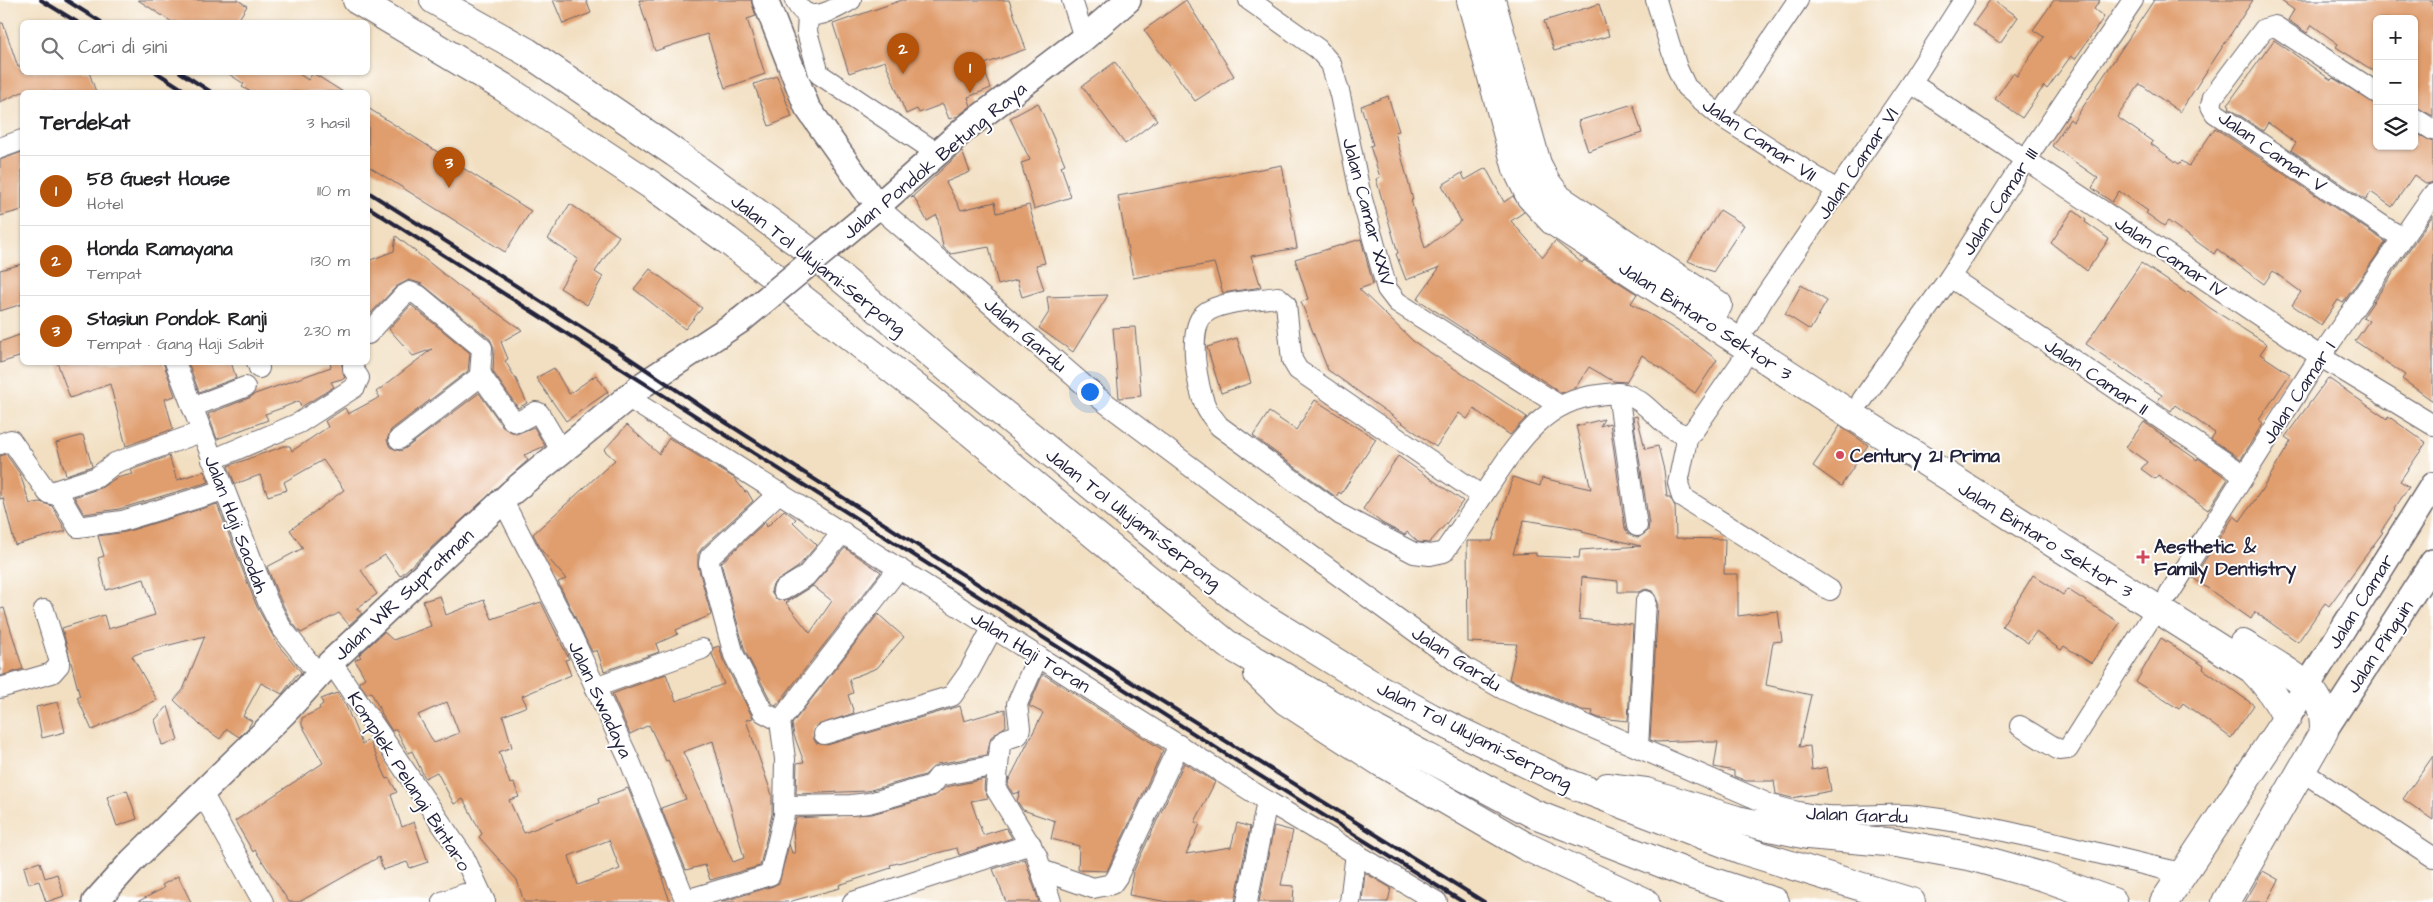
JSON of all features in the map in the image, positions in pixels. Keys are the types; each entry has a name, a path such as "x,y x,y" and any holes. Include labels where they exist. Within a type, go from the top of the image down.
{"main road":[{"name":"Jalan Tol Ulujami–Serpong","path":"357,0 503,87 651,186 727,240 937,404 1227,644 1376,730 1532,813 1692,875 1775,902"},
{"name":"Jalan Tol Ulujami–Serpong","path":"434,0 527,52 675,153 808,250 951,371 1162,543 1256,613 1432,718 1563,781 1742,850 1911,902"},
{"name":"Jalan Bintaro Sektor 3","path":"1471,0 1517,169 1530,196 1553,221 1750,337 1862,400 2163,601 2252,669 2277,698 2287,718"},
{"name":"Jalan Bintaro Sektor 3","path":"1491,0 1537,164 1559,199 1750,337 1850,414 2306,686 2315,695 2321,706 2324,731"},
{"path":"1227,644 1286,701 1382,763 1525,846 1645,902"},
{"path":"2164,902 2287,718"},
{"path":"2226,902 2324,731"},
{"path":"1563,781 1646,792 1737,820 1808,835 1897,842 1973,856 2044,877 2113,902"}],"street":[{"path":"765,0 808,107 873,210"},
{"path":"801,7 823,16 851,0"},
{"path":"1072,0 1084,38"},
{"name":"Jalan Pondok Betung Raya","path":"741,320 873,210 937,153 1084,38 1128,0"},
{"name":"Jalan Camar XXIV","path":"1249,0 1318,49 1331,64 1340,96 1360,192 1381,270 1387,289 1392,296 1397,302 1560,406"},
{"name":"Jalan Camar VII","path":"1656,0 1677,68 1686,87 1720,116 1838,191"},
{"path":"1720,116 1798,0"},
{"name":"Jalan Camar VI","path":"1750,337 1765,296 1911,84 1964,0"},
{"name":"Jalan Camar III","path":"1862,400 1950,277 2133,0"},
{"path":"801,7 819,74 937,153"},
{"name":"Jalan Camar V","path":"2373,90 2275,26 2270,26 2264,29 2214,97 2211,106 2215,113 2402,237"},
{"name":"Jalan Camar IV","path":"1911,84 2321,357 2433,425"},
{"path":"2418,121 2433,130"},
{"path":"0,148 20,141"},
{"name":"Jalan Camar I","path":"2020,726 2060,750 2068,749 2321,357 2433,194"},
{"name":"Jalan Gardu","path":"873,210 1099,398 1464,667 1503,689 1771,805 1799,813 1828,816 1878,813 1917,815 1985,826 2182,873"},
{"name":"Jalan Camar II","path":"1950,277 2244,476"},
{"path":"370,332 403,296 410,292 414,293 482,348 482,375 515,422 536,412 540,413 561,450"},
{"path":"1482,496 1298,370 1292,360 1286,304 1283,299 1278,297 1219,306 1205,314 1198,322 1194,357 1206,407 1219,426 1341,514 1414,553 1439,554 1444,552 1519,442 1539,421 1560,406 1581,396 1627,394 1641,403 1678,434 1688,436"},
{"name":"Jalan WR Supratman","path":"94,902 325,669 502,501 627,397 741,320"},
{"path":"1750,337 1694,430 1688,436 1678,482 1682,497 1830,590"},
{"name":"Jalan Haji Saodah","path":"176,365 268,602 281,627 325,669"},
{"path":"212,460 299,423 355,387 359,378 353,365"},
{"path":"399,438 482,375"},
{"path":"192,406 245,387"},
{"path":"1618,393 1637,526"},
{"name":"Jalan Haji Toran","path":"627,397 1267,800 1437,902"},
{"path":"48,493 97,478 115,463 202,432"},
{"path":"0,444 11,440 48,493 60,496 78,526 122,521 224,490"},
{"name":"Jalan Camar","path":"2287,718 2433,485"},
{"path":"780,492 710,557 708,563 734,656 763,712 780,721"},
{"name":"Jalan Swadaya","path":"502,501 540,572 631,764 686,901"},
{"path":"783,590 806,576 843,532"},
{"name":"Jalan Pinguin","path":"2324,731 2433,562"},
{"path":"686,901 770,875 784,806 784,759 780,721 899,568"},
{"path":"1638,747 1646,601"},
{"path":"0,688 52,673 59,665 59,659 44,610"},
{"path":"824,734 952,696 969,672 993,627"},
{"path":"595,686 702,649"},
{"path":"1038,656 1017,704 1020,728 1018,734 1002,741 997,765 996,789 1031,844 1051,902"},
{"name":"Komplek Pelangi Bintaro","path":"325,669 464,857 485,902"},
{"path":"1041,870 1093,888 1112,884 1179,745"},
{"path":"784,806 869,803 932,785 939,776 997,765"},
{"path":"2300,770 2433,857"},
{"path":"202,793 263,902"},
{"path":"1247,902 1267,800"},
{"path":"854,902 1031,844"},
{"path":"1350,902 1356,853"},
{"path":"442,902 464,894 466,902"}],"building":[{"path":"138,0 238,0 247,6 238,20 169,20"},
{"path":"553,0 586,0 591,13 563,24"},
{"path":"639,0 751,0 756,16 747,19 765,74 725,88 707,34 655,51"},
{"path":"902,0 1009,0 1026,49 982,65 991,88 968,97 971,106 958,116 949,119 943,104 919,113 917,109 906,114 885,61 849,73 833,24"},
{"path":"1186,0 1234,76 1195,101 1144,30"},
{"path":"1990,0 1994,0 2018,17 2000,43 1973,24"},
{"path":"2054,0 2100,0 2094,9 2104,17 2075,59 2071,56 2047,89 2044,86 2022,118 1995,99 2013,73 2017,76 2044,37 2033,30"},
{"path":"2154,0 2253,0 2180,112 2140,84 2117,117 2153,142 2151,144 2179,164 2182,161 2189,166 2215,128 2386,242 2343,303 2338,300 2321,325 2292,305 2301,292 2273,271 2264,284 2217,249 2214,254 2168,221 2164,226 2146,213 2148,211 2119,191 2112,202 2092,188 2098,178 2052,146 2070,119 2073,122"},
{"path":"2280,0 2433,0 2433,116 2418,108 2418,15 2373,15 2373,70 2336,47 2338,44 2312,25 2307,33 2288,20 2294,10"},
{"path":"1599,4 1609,36 1554,51 1544,21"},
{"path":"0,23 3,23 18,67 20,66 20,75 90,75 95,90 20,90 20,93 0,102"},
{"path":"2274,40 2331,80 2333,78 2373,103 2373,150 2418,150 2418,134 2433,142 2433,182 2427,184 2414,175 2392,207 2371,192 2366,200 2291,150 2296,143 2268,123 2263,131 2229,108 2228,104"},
{"path":"1115,62 1157,120 1125,144 1082,86"},
{"path":"230,75 300,75 308,80 312,75 316,75 340,90 247,90 242,87 244,84"},
{"path":"777,76 792,117 769,126 754,84"},
{"path":"1388,96 1399,131 1395,132 1413,200 1411,200 1425,248 1461,221 1442,185 1462,173 1465,180 1486,168 1504,202 1513,196 1524,212 1511,221 1543,257 1555,241 1582,263 1584,260 1637,294 1631,303 1690,339 1717,360 1695,393 1642,355 1626,382 1613,381 1589,367 1576,387 1562,393 1417,299 1440,267 1406,280 1396,254 1398,253 1376,179 1380,177 1370,146 1373,145 1361,106"},
{"path":"1038,103 1065,164 1061,166 1071,197 1034,209 1021,163 1030,160 1010,118"},
{"path":"1633,104 1642,133 1588,151 1578,121"},
{"path":"370,109 531,211 505,252 370,167"},
{"path":"962,151 970,172 946,182 961,210 995,202 997,213 1029,205 1045,263 1036,265 1044,290 1022,297 1017,280 998,285 989,247 951,254 943,247 937,215 927,221 914,197 911,198"},
{"path":"20,153 20,211 0,216 0,160"},
{"path":"1282,165 1297,248 1251,256 1261,287 1223,293 1214,263 1133,278 1118,196"},
{"path":"570,204 619,236 595,272 603,277 587,305 560,288 578,259 548,239"},
{"path":"1720,210 1744,225 1713,272 1688,261"},
{"path":"2073,210 2086,220 2085,222 2109,239 2087,271 2051,243"},
{"path":"2433,215 2433,401 2402,379 2405,375 2355,341 2369,321 2363,317"},
{"path":"396,236 461,288 522,330 501,342 508,359 505,361 527,403 518,408 493,372 494,348 490,339 422,284 409,280 397,286 370,314 370,260 394,251"},
{"path":"1361,239 1373,284 1359,289 1413,341 1527,417 1510,435 1474,409 1467,419 1459,413 1436,447 1328,370 1301,302 1308,299 1295,259"},
{"path":"2141,263 2186,293 2188,291 2210,308 2267,344 2260,354 2290,374 2259,420 2263,423 2241,459 2211,439 2215,433 2175,405 2171,411 2157,402 2162,395 2086,344"},
{"path":"20,265 20,305 0,311 0,270"},
{"path":"650,269 702,308 685,329 634,289"},
{"path":"1801,285 1827,301 1810,330 1785,314"},
{"path":"1108,295 1073,352 1039,328 1049,312 1047,297"},
{"path":"411,305 470,353 468,371 391,430 387,440 390,447 400,451 406,448 479,393 504,428 516,434 534,427 545,446 524,455 528,460 400,576 385,555 361,570 377,594 356,609 362,613 349,625 339,613 301,633 291,621 267,567 303,548 290,530 344,490 323,460 284,482 287,490 268,496 260,475 235,484 228,466 284,446 290,446 292,451 328,427 325,421 345,408 348,414 380,397 376,392 432,349 413,356 389,329"},
{"path":"1135,327 1141,396 1119,398 1113,328"},
{"path":"20,335 20,357 0,363 0,342"},
{"path":"1237,338 1251,383 1221,393 1207,347"},
{"path":"58,365 164,365 175,396 165,399 173,429 126,446 110,384 70,398"},
{"path":"189,365 232,365 236,378 199,392"},
{"path":"331,365 342,365 345,378 331,382 334,387 301,407 299,401 265,414 268,420 217,439 208,414 255,394 331,367"},
{"path":"554,368 569,394 596,375 608,392 566,421 536,378"},
{"path":"2328,378 2387,419 2388,416 2426,443 2400,481 2409,487 2381,531 2383,532 2329,606 2325,603 2298,642 2255,612 2251,619 2193,578 2234,516 2240,521 2263,488 2291,441 2285,437"},
{"path":"1315,400 1376,439 1341,494 1339,492 1336,497 1253,436 1269,412 1296,430"},
{"path":"1637,416 1645,449 1658,446 1664,470 1667,497 1670,497 1675,506 1676,538 1725,539 1724,574 1738,574 1738,616 1778,611 1782,641 1773,642 1766,685 1811,695 1799,747 1810,746 1812,770 1827,767 1831,791 1792,798 1776,794 1774,781 1746,781 1734,776 1734,771 1714,767 1718,742 1703,742 1703,740 1656,742 1650,740 1658,602 1652,591 1646,589 1638,592 1618,592 1618,581 1582,577 1579,619 1633,625 1628,721 1599,718 1592,715 1593,711 1582,710 1509,679 1517,644 1468,642 1467,541 1492,541 1513,477 1540,486 1542,478 1591,489 1576,426 1604,419 1600,426 1610,423 1625,528 1628,534 1638,538 1648,531 1649,524 1633,417","holes":["1524,520 1583,530 1582,532 1641,546 1580,550 1579,558 1536,556 1536,553 1513,554"]},
{"path":"2144,422 2197,460 2198,458 2228,479 2208,510 2158,475 2155,479 2141,469 2147,462 2126,447"},
{"path":"627,425 659,454 669,438 734,478 745,492 747,491 753,501 702,548 698,554 698,566 711,615 676,630 678,634 656,644 659,652 604,671 597,650 592,652 558,582 566,579 542,551 533,534 615,460 604,450"},
{"name":"Century 21 Prima","path":"1840,426 1868,445 1841,486 1813,466"},
{"path":"83,435 92,466 66,475 56,443"},
{"path":"6,454 20,474 30,504 40,502 52,506 66,531 15,545 3,498 0,499 0,456"},
{"path":"169,456 177,480 204,471 209,482 119,509 84,514 74,497 101,488 116,478 133,474 131,470"},
{"path":"1398,456 1463,501 1429,543 1418,542 1407,532 1405,535 1382,523 1363,509"},
{"path":"217,504 257,607 278,645 301,672 299,675 297,674 282,694 261,683 243,716 252,721 248,728 239,737 227,729 220,739 201,726 174,700 183,690 205,636 142,652 132,656 157,700 92,730 77,697 80,697 62,628 104,615 108,629 155,615 144,579 106,590 98,558 104,556 98,536 125,532"},
{"path":"784,510 796,519 793,522 817,545 798,567 773,584 771,591 777,600 789,600 812,586 845,548 881,572 776,706 772,703 745,651 721,563 765,522 767,527","holes":["813,586 832,601 810,633 786,603"]},
{"path":"2033,575 2063,595 2067,589 2120,623 2091,663 2064,646 2061,650 2036,632 2028,643 2002,626"},
{"path":"440,596 446,615 484,600 492,619 541,602 569,659 565,660 571,675 522,696 527,706 503,716 512,747 499,752 510,784 514,783 519,797 509,800 524,833 599,803 598,799 628,788 663,877 670,902 524,902 517,880 479,837 482,834 463,799 454,804 437,772 425,778 412,751 408,753 396,729 392,731 385,720 371,692 367,694 359,682 365,678 355,660 361,657 359,655 384,632 393,640 431,626 423,601","holes":["447,702 459,733 434,743 418,715","609,840 620,869 578,885 569,856"]},
{"path":"4,608 23,669 0,676 0,609"},
{"path":"878,614 904,637 877,668 849,679 853,693 848,695 854,713 816,726 813,737 816,743 827,745 960,706 964,721 1005,709 1006,726 991,737 987,755 937,764 925,775 867,791 796,794 797,763 804,762 792,724"},
{"path":"2161,638 2204,666 2203,669 2254,705 2231,738 2183,703 2179,709 2136,682"},
{"path":"719,646 723,660 753,718 746,720 772,795 772,814 760,866 710,880 705,865 686,870 661,808 686,799 668,760 666,761 649,725 630,734 612,694 666,674 676,701 724,684 712,654 713,648","holes":["713,741 744,858 733,862 683,752"]},
{"path":"1043,674 1163,750 1107,871 1078,870 1079,846 1051,839 1055,821 1023,810 1017,801 1020,792 1013,794 1008,786 1009,777 1009,780 1043,713 1029,706"},
{"path":"337,693 346,706 362,744 369,740 387,779 389,778 397,792 391,795 402,827 414,822 428,862 410,868 407,862 383,870 379,857 299,902 289,902 255,850 253,852 235,821 323,763 302,725 302,718 320,709 319,707 323,704 321,699"},
{"path":"58,702 65,732 42,738 36,707"},
{"path":"168,706 178,740 162,745 155,720"},
{"path":"2433,756 2433,820 2403,799"},
{"path":"1184,763 1215,782 1195,822 1200,824 1186,854 1231,847 1237,823 1250,827 1235,902 1168,902 1129,895 1133,872"},
{"path":"985,779 984,789 988,798 971,801 983,835 1006,828 1012,838 959,855 957,848 890,865 891,868 839,885 840,888 788,902 721,902 779,883 789,844 792,853 795,853 793,828 796,818 872,814 935,796 946,787"},
{"path":"127,790 137,819 117,826 107,797"},
{"path":"1274,826 1293,831 1281,885 1294,886 1293,902 1259,902"},
{"path":"1025,859 1039,902 1006,902 993,869"},
{"path":"40,862 45,878 57,874 64,896 46,902 39,881 29,884 24,867"},
{"path":"2263,871 2279,880 2267,902 2245,902"},
{"path":"1365,873 1391,888 1388,902 1362,902"},
{"path":"178,876 191,902 137,902 164,888 162,885"}],"railway":[{"path":"41,0 74,20"},
{"path":"66,0 98,20"},
{"path":"161,75 184,90"},
{"path":"185,75 208,90"},
{"path":"370,193 611,346 711,413 1120,675 1484,902"},
{"path":"370,208 1257,774 1463,902"}],"place":[{"name":"Honda Ramayana","path":"903,74"},
{"name":"58 Guest House","path":"970,93"},
{"name":"Stasiun Pondok Ranji","path":"449,188"},
{"name":"Century 21 Prima","path":"1840,455"},
{"name":"Aesthetic & Family Dentistry","path":"2143,557"}]}
